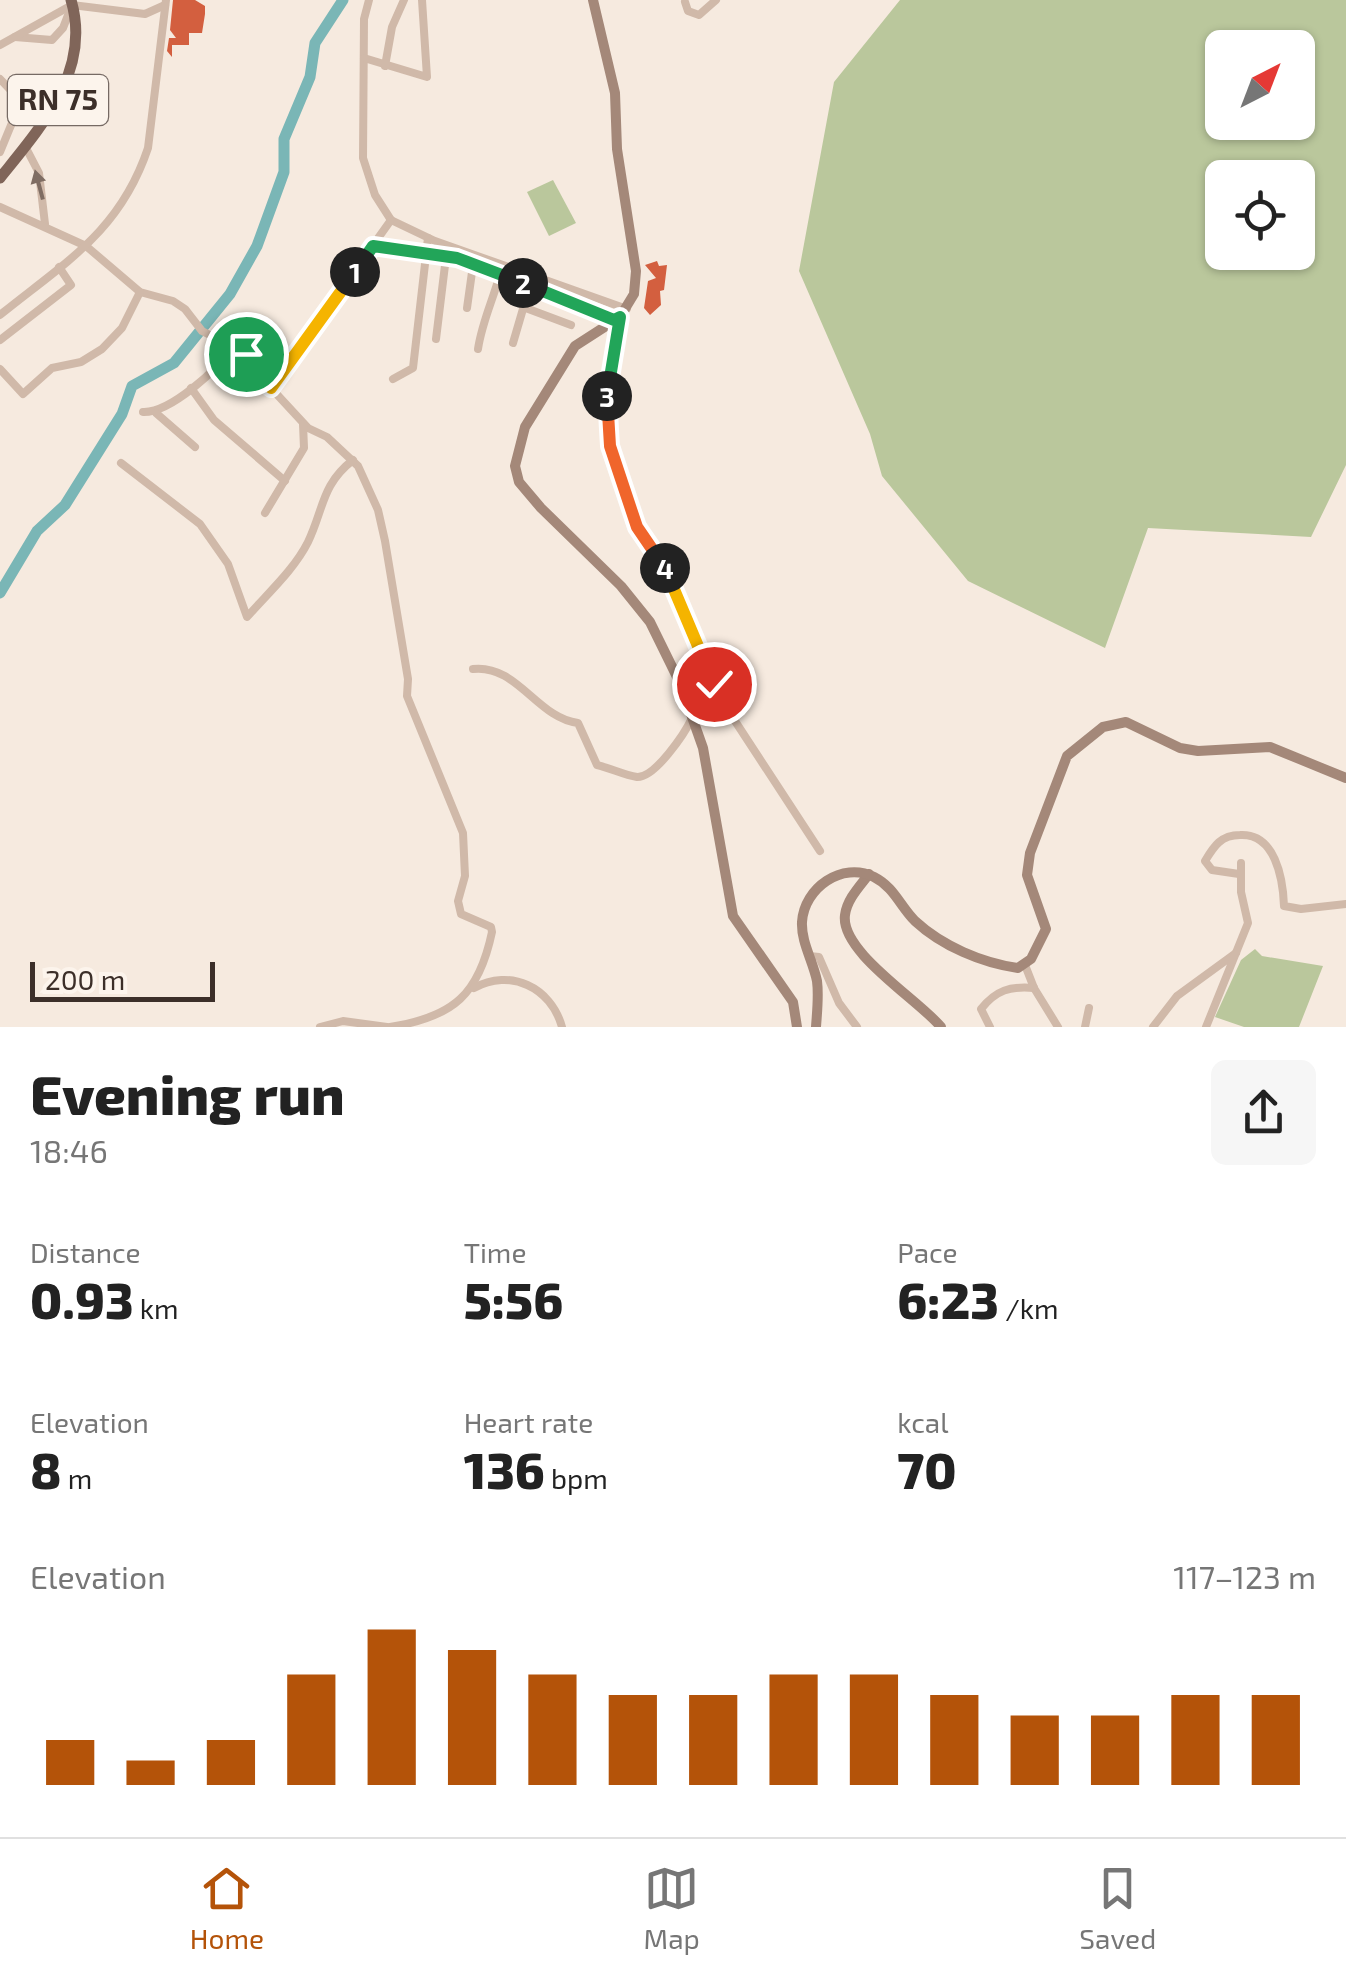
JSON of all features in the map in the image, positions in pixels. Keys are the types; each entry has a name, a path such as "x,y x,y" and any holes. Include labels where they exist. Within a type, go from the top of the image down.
{"main road":[{"path":"594,1 615,93 618,148 636,271 634,294 621,315 575,346 526,427 515,466 519,482 541,508 622,586 650,622 703,748 733,916 792,1002 797,1027"},
{"name":"RN 75","path":"0,178 26,148 65,87 75,52 72,3"},
{"path":"816,1027 817,982 802,921 808,899 820,884 844,873 870,874 887,884 915,921 961,951 990,964 1018,968 1025,965 1046,929 1027,874 1030,853 1067,756 1103,727 1126,722 1150,730 1180,748 1270,747 1346,778"},
{"path":"870,874 846,908 844,921 851,936 866,958 942,1027"}],"street":[{"path":"369,0 364,19 363,158 375,195 391,220 530,286 621,315"},
{"path":"385,66 392,27 404,0"},
{"path":"364,58 428,77 422,0"},
{"path":"685,2 688,11 699,15 716,0"},
{"path":"15,37 52,40 63,28 72,3"},
{"path":"0,45 72,3 146,14 166,3"},
{"path":"0,315 109,225 141,170 148,148 166,3"},
{"path":"0,79 22,101 0,152"},
{"path":"26,148 38,173 45,224"},
{"path":"0,207 24,220 45,224 86,246 140,292 173,301 202,331 233,346 262,367 271,388 303,424 327,437 353,460 369,488 386,541 408,696 463,833 464,876 458,901 462,914 470,921 491,927 486,961 470,990"},
{"path":"271,388 391,220"},
{"path":"393,379 413,368 428,238"},
{"path":"373,246 532,276 621,315"},
{"path":"436,340 446,257"},
{"path":"466,308 473,264"},
{"path":"0,340 71,286 59,267"},
{"path":"478,348 483,318 493,301 501,270"},
{"path":"513,342 532,276"},
{"path":"0,368 23,394 52,368 81,362 102,349 122,328 140,292"},
{"path":"523,307 571,325"},
{"path":"621,315 605,406 610,446 637,527 670,576 721,696 760,764 820,851"},
{"path":"156,413 211,373 233,346"},
{"path":"191,388 214,420 285,481"},
{"path":"143,412 156,413 196,446"},
{"path":"265,513 304,448 303,424"},
{"path":"121,464 178,504 210,536 228,564 248,618 307,544 328,484 353,460"},
{"path":"473,669 488,668 500,673 565,722 578,723 596,765 636,776 646,775 671,752 692,718"},
{"path":"1240,874 1212,870 1205,861 1217,842 1235,834 1258,835 1265,840 1275,862 1283,885 1284,906 1300,909 1346,904"},
{"path":"1206,1027 1248,923 1240,863"},
{"path":"1153,1027 1177,996 1236,953"},
{"path":"809,956 819,957 839,1002 857,1027"},
{"path":"1025,965 1058,1027"},
{"path":"320,1027 343,1021 389,1027 433,1017 470,990 496,978 532,986 545,996 562,1027"},
{"path":"990,1027 981,1010 992,996 1013,986 1034,988"},
{"path":"1086,1027 1089,1008"}],"green space":[{"path":"900,0 1346,0 1346,465 1311,537 1148,528 1105,648 968,581 882,476 870,434 799,271 834,82"},
{"path":"553,180 576,223 549,236 527,192"},
{"path":"1255,949 1262,956 1323,966 1299,1027 1244,1027 1215,1017 1241,960"}],"building":[{"path":"173,0 195,0 205,6 205,14 202,33 189,33 189,45 172,45 172,57 167,51 169,38 176,38 170,30"},
{"path":"657,261 659,266 667,265 664,290 660,291 661,305 650,315 644,308 648,281 656,278 645,265"}],"waterway":[{"path":"0,593 37,531 65,505 122,414 132,386 174,363 230,294 257,246 284,172 284,139 310,77 315,43 343,0"}],"route":[{"path":"246,354 262,367 271,388 373,246 457,258 614,320 620,317 605,406 610,446 637,527 670,576 714,684"}]}
